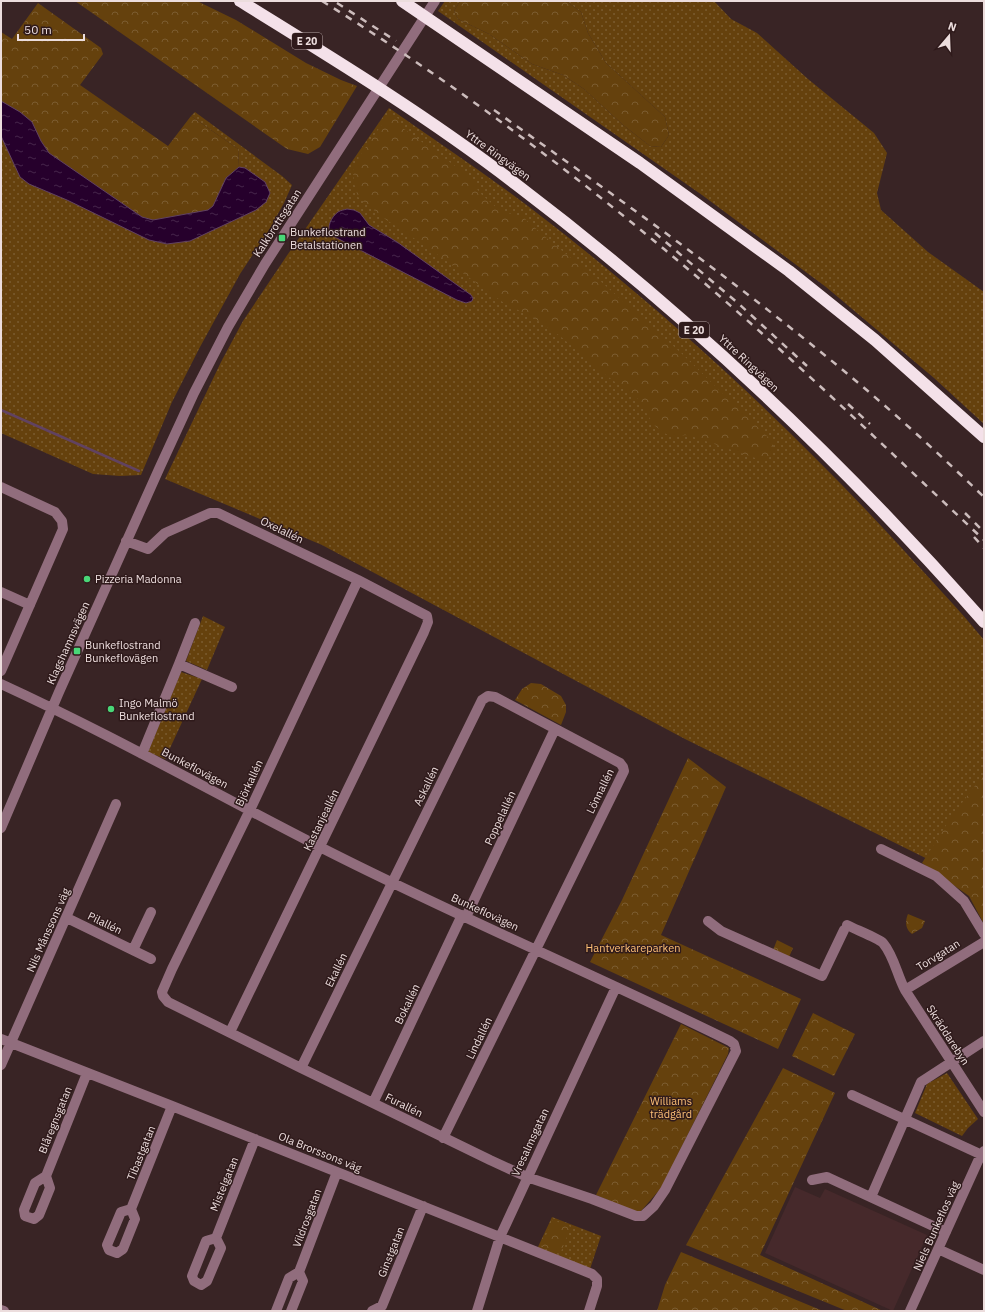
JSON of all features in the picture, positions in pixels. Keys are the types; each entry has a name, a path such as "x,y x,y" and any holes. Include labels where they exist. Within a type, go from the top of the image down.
{"highway":[{"name":"E 20","path":"235,1 267,18"},
{"name":"E 20","path":"240,1 267,18"},
{"path":"402,1 640,163 789,271 875,340 984,437"},
{"name":"Yttre Ringvägen","path":"267,18 346,66 411,109 515,183 609,257 746,378 857,486 944,577 984,622"}],"street":[{"name":"Kalkbrottsgatan","path":"159,468 194,393 261,270 435,1"},
{"name":"Klagshamnsvägen","path":"1,828 52,708 159,468"},
{"path":"1,487 55,512 62,521 63,529 1,671"},
{"name":"Oxelallén","path":"126,541 148,549 165,533 210,512 218,513 358,580 427,616"},
{"name":"Björkallén","path":"163,996 162,992 172,969 250,810 358,580"},
{"path":"1,592 30,605"},
{"name":"Kastanjeallén","path":"230,1032 321,848 424,632 428,622 427,616"},
{"path":"142,754 194,623"},
{"path":"179,664 232,687"},
{"name":"Bunkeflovägen","path":"1,684 52,708 321,848 392,883 616,987 734,1044 736,1051 665,1190 654,1206 643,1216"},
{"name":"Lönnallén","path":"482,700 488,696 495,697 620,763 624,771 535,949"},
{"name":"Askallén","path":"392,883 482,700"},
{"name":"Poppelallén","path":"464,916 555,729"},
{"name":"Nils Månssons väg","path":"1,1065 116,804"},
{"path":"881,849 936,876 964,901 984,934"},
{"name":"Ekallén","path":"301,1068 392,883"},
{"path":"133,950 151,912"},
{"name":"Bokallén","path":"372,1103 464,916"},
{"name":"Pilallén","path":"67,918 151,959"},
{"name":"Skräddarebyn","path":"708,921 721,931 822,976 846,928 882,942 894,960 897,974 905,990 984,1112"},
{"name":"Torvgatan","path":"905,990 984,942"},
{"name":"Lindallén","path":"443,1138 535,949"},
{"name":"Vresalmsgatan","path":"477,1311 500,1237 616,987"},
{"name":"Furallén","path":"163,996 168,1002 443,1138 527,1177 636,1216 643,1216"},
{"name":"Ola Brorssons väg","path":"1,1039 592,1274 597,1279 597,1286 589,1311"},
{"path":"871,1197 921,1082 984,1041"},
{"name":"Blåregnsgatan","path":"46,1176 87,1073"},
{"path":"852,1094 983,1153"},
{"name":"Tibastgatan","path":"131,1209 172,1106"},
{"name":"Mistelgatan","path":"216,1238 255,1139"},
{"name":"Niels Bunkeflos väg","path":"910,1311 983,1153"},
{"name":"Vildrosgatan","path":"276,1311 289,1278 298,1272 337,1172"},
{"path":"812,1180 827,1177 946,1232"},
{"name":"Ginstgatan","path":"372,1311 383,1309 423,1206"},
{"path":"938,1249 984,1270"},
{"name":"Vildrosgatan","path":"291,1311 303,1281 298,1272"}],"shaded area":[{"path":"795,1187 820,1198 825,1189 927,1235 893,1311 765,1253"}],"green space":[{"path":"75,1 197,1 236,20 306,63 357,86 320,147 308,154 287,149"},
{"path":"445,1 460,1 454,11 458,19 489,34 532,64 563,75 584,89 623,125 650,146 661,147 669,135 665,117 606,63 588,33 581,12 566,1 714,1 731,19 757,33 808,79 874,133 887,153 877,193 881,210 928,252 984,292 984,424 934,378 826,287 702,195 438,11"},
{"path":"460,1 566,1 581,12 588,33 606,63 665,117 669,135 661,147 650,146 623,125 584,89 563,75 532,64 489,34 458,19 454,11"},
{"path":"38,3 101,48 103,54 80,85 168,146 191,116 238,149 239,167 226,178 213,206 208,210 153,220 142,217 49,153 41,141 32,122 20,112 1,101 1,32 12,39"},
{"path":"389,108 537,213 633,290 725,371 856,499 953,604 984,640 984,887 685,739 322,545 165,479 221,362 243,321"},
{"path":"195,112 292,185 269,230 240,274 200,347 172,402 141,475 120,476 93,474 1,433 1,136 20,177 29,184 67,200 190,241 245,168 239,167 238,149 191,116"},
{"path":"391,115 401,120 400,126 473,179 481,194 497,208 505,213 523,217 551,242 598,279 680,352 771,440 773,446 769,458 764,461 688,435 671,436 664,433 655,426 638,399 603,373 560,336 534,318 504,303 427,247 382,217 358,197 354,183 353,170 358,158 385,120"},
{"path":"203,616 225,627 207,670 186,661"},
{"path":"181,672 202,679 165,759 148,752"},
{"path":"531,683 541,684 561,696 566,705 566,712 561,725 515,700 522,689"},
{"name":"Hantverkareparken","path":"688,758 726,787 661,935 801,999 778,1049 590,962 622,900"},
{"path":"984,774 984,924 969,896 922,863 952,816"},
{"path":"908,914 925,921 922,928 912,934 906,925"},
{"path":"777,940 793,948 789,957 773,950"},
{"path":"813,1013 855,1034 834,1076 792,1056"},
{"name":"Williams trädgård","path":"681,1024 729,1048 728,1054 661,1188 641,1211 636,1212 596,1195"},
{"path":"783,1068 835,1093 760,1255 883,1311 847,1311 686,1245"},
{"path":"947,1073 978,1119 962,1136 915,1113 927,1084"},
{"path":"552,1217 601,1236 590,1269 537,1249"},
{"path":"553,1220 571,1227 560,1254 541,1246"},
{"path":"681,1252 823,1311 657,1311 665,1285"}],"water":[{"path":"1,101 20,112 32,122 41,141 49,153 142,217 153,220 208,210 213,206 226,178 239,167 245,168 265,182 270,193 266,202 256,210 190,241 167,244 149,240 67,200 29,184 20,177 1,136"},
{"path":"347,209 360,213 369,225 397,242 471,295 473,298 472,301 466,303 457,300 331,235 329,226 331,220 335,214 341,210"}],"waterway":[{"path":"1,410 139,471"}],"railway":[{"path":"322,1 464,95 601,198 689,270 802,369 984,540"},
{"path":"337,3 396,41"},
{"path":"494,110 660,229 782,321 884,405 925,441 984,497"},
{"path":"655,233 739,304 807,366"},
{"path":"848,404 870,424"},
{"path":"965,513 984,532"},
{"path":"974,537 984,548"}],"place":[{"name":"Bunkeflostrand Betalstationen","path":"282,238"},
{"name":"Pizzeria Madonna","path":"87,579"},
{"name":"Bunkeflostrand Bunkeflovägen","path":"77,651"},
{"name":"Ingo Malmö Bunkeflostrand","path":"111,709"}]}
